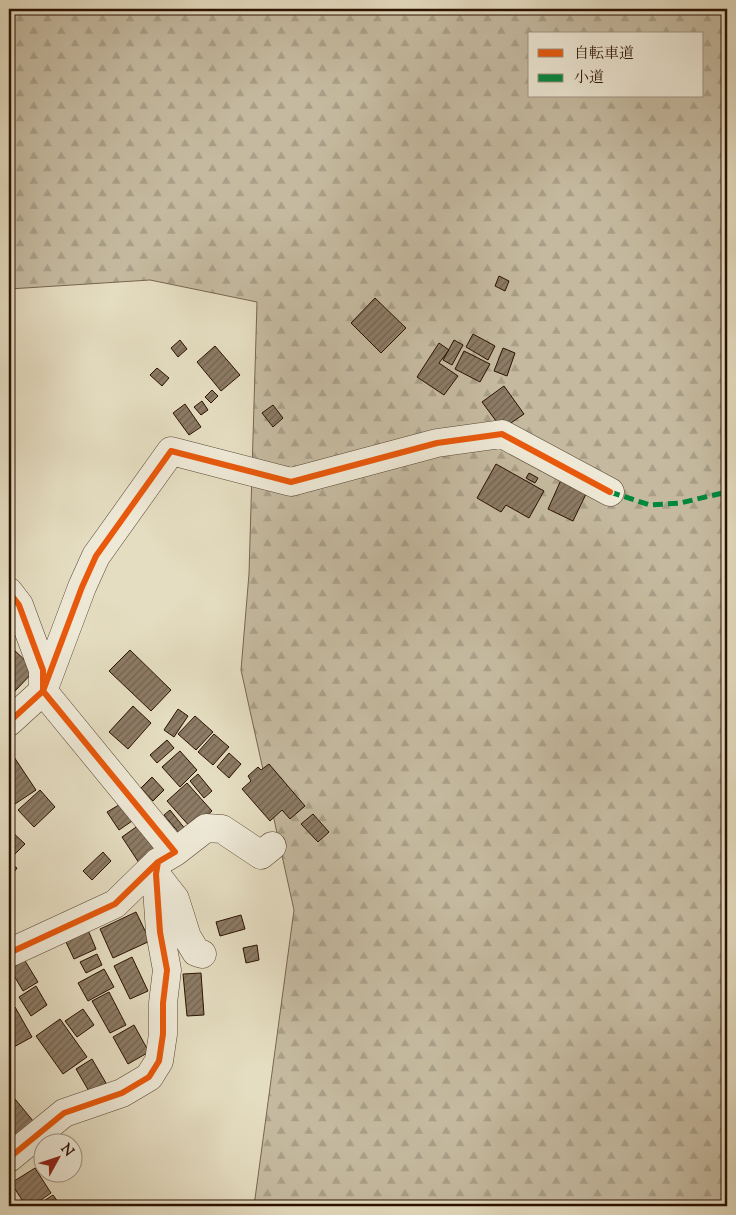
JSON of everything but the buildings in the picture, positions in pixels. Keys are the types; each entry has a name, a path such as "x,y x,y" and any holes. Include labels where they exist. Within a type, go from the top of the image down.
{"street":[{"path":"9,722 43,691 82,587 96,556 171,451 291,482 437,443 502,434 610,492"},
{"path":"9,592 19,605 43,670 43,691 163,863 187,937 196,952 202,954"},
{"path":"9,953 115,904 206,828 222,829 260,855 272,846"},
{"path":"9,1158 64,1112 122,1093 149,1077 159,1062 163,1034 163,1003 167,970 160,932 163,863"}],"green space":[{"path":"9,9 727,9 727,1206 254,1206 294,910 241,670 249,574 257,302 150,280 9,289"}],"marked path":[{"path":"610,492 650,505 680,503 727,492"}],"cycle path":[{"path":"9,722 43,691 82,587 96,556 171,451 291,482 437,443 502,434 610,492"},
{"path":"9,592 19,605 43,670 43,691 175,852 158,862 115,904 9,953"},
{"path":"9,1158 64,1113 122,1093 149,1077 159,1061 163,1034 163,1003 167,970 160,932 156,874 158,862"}]}
